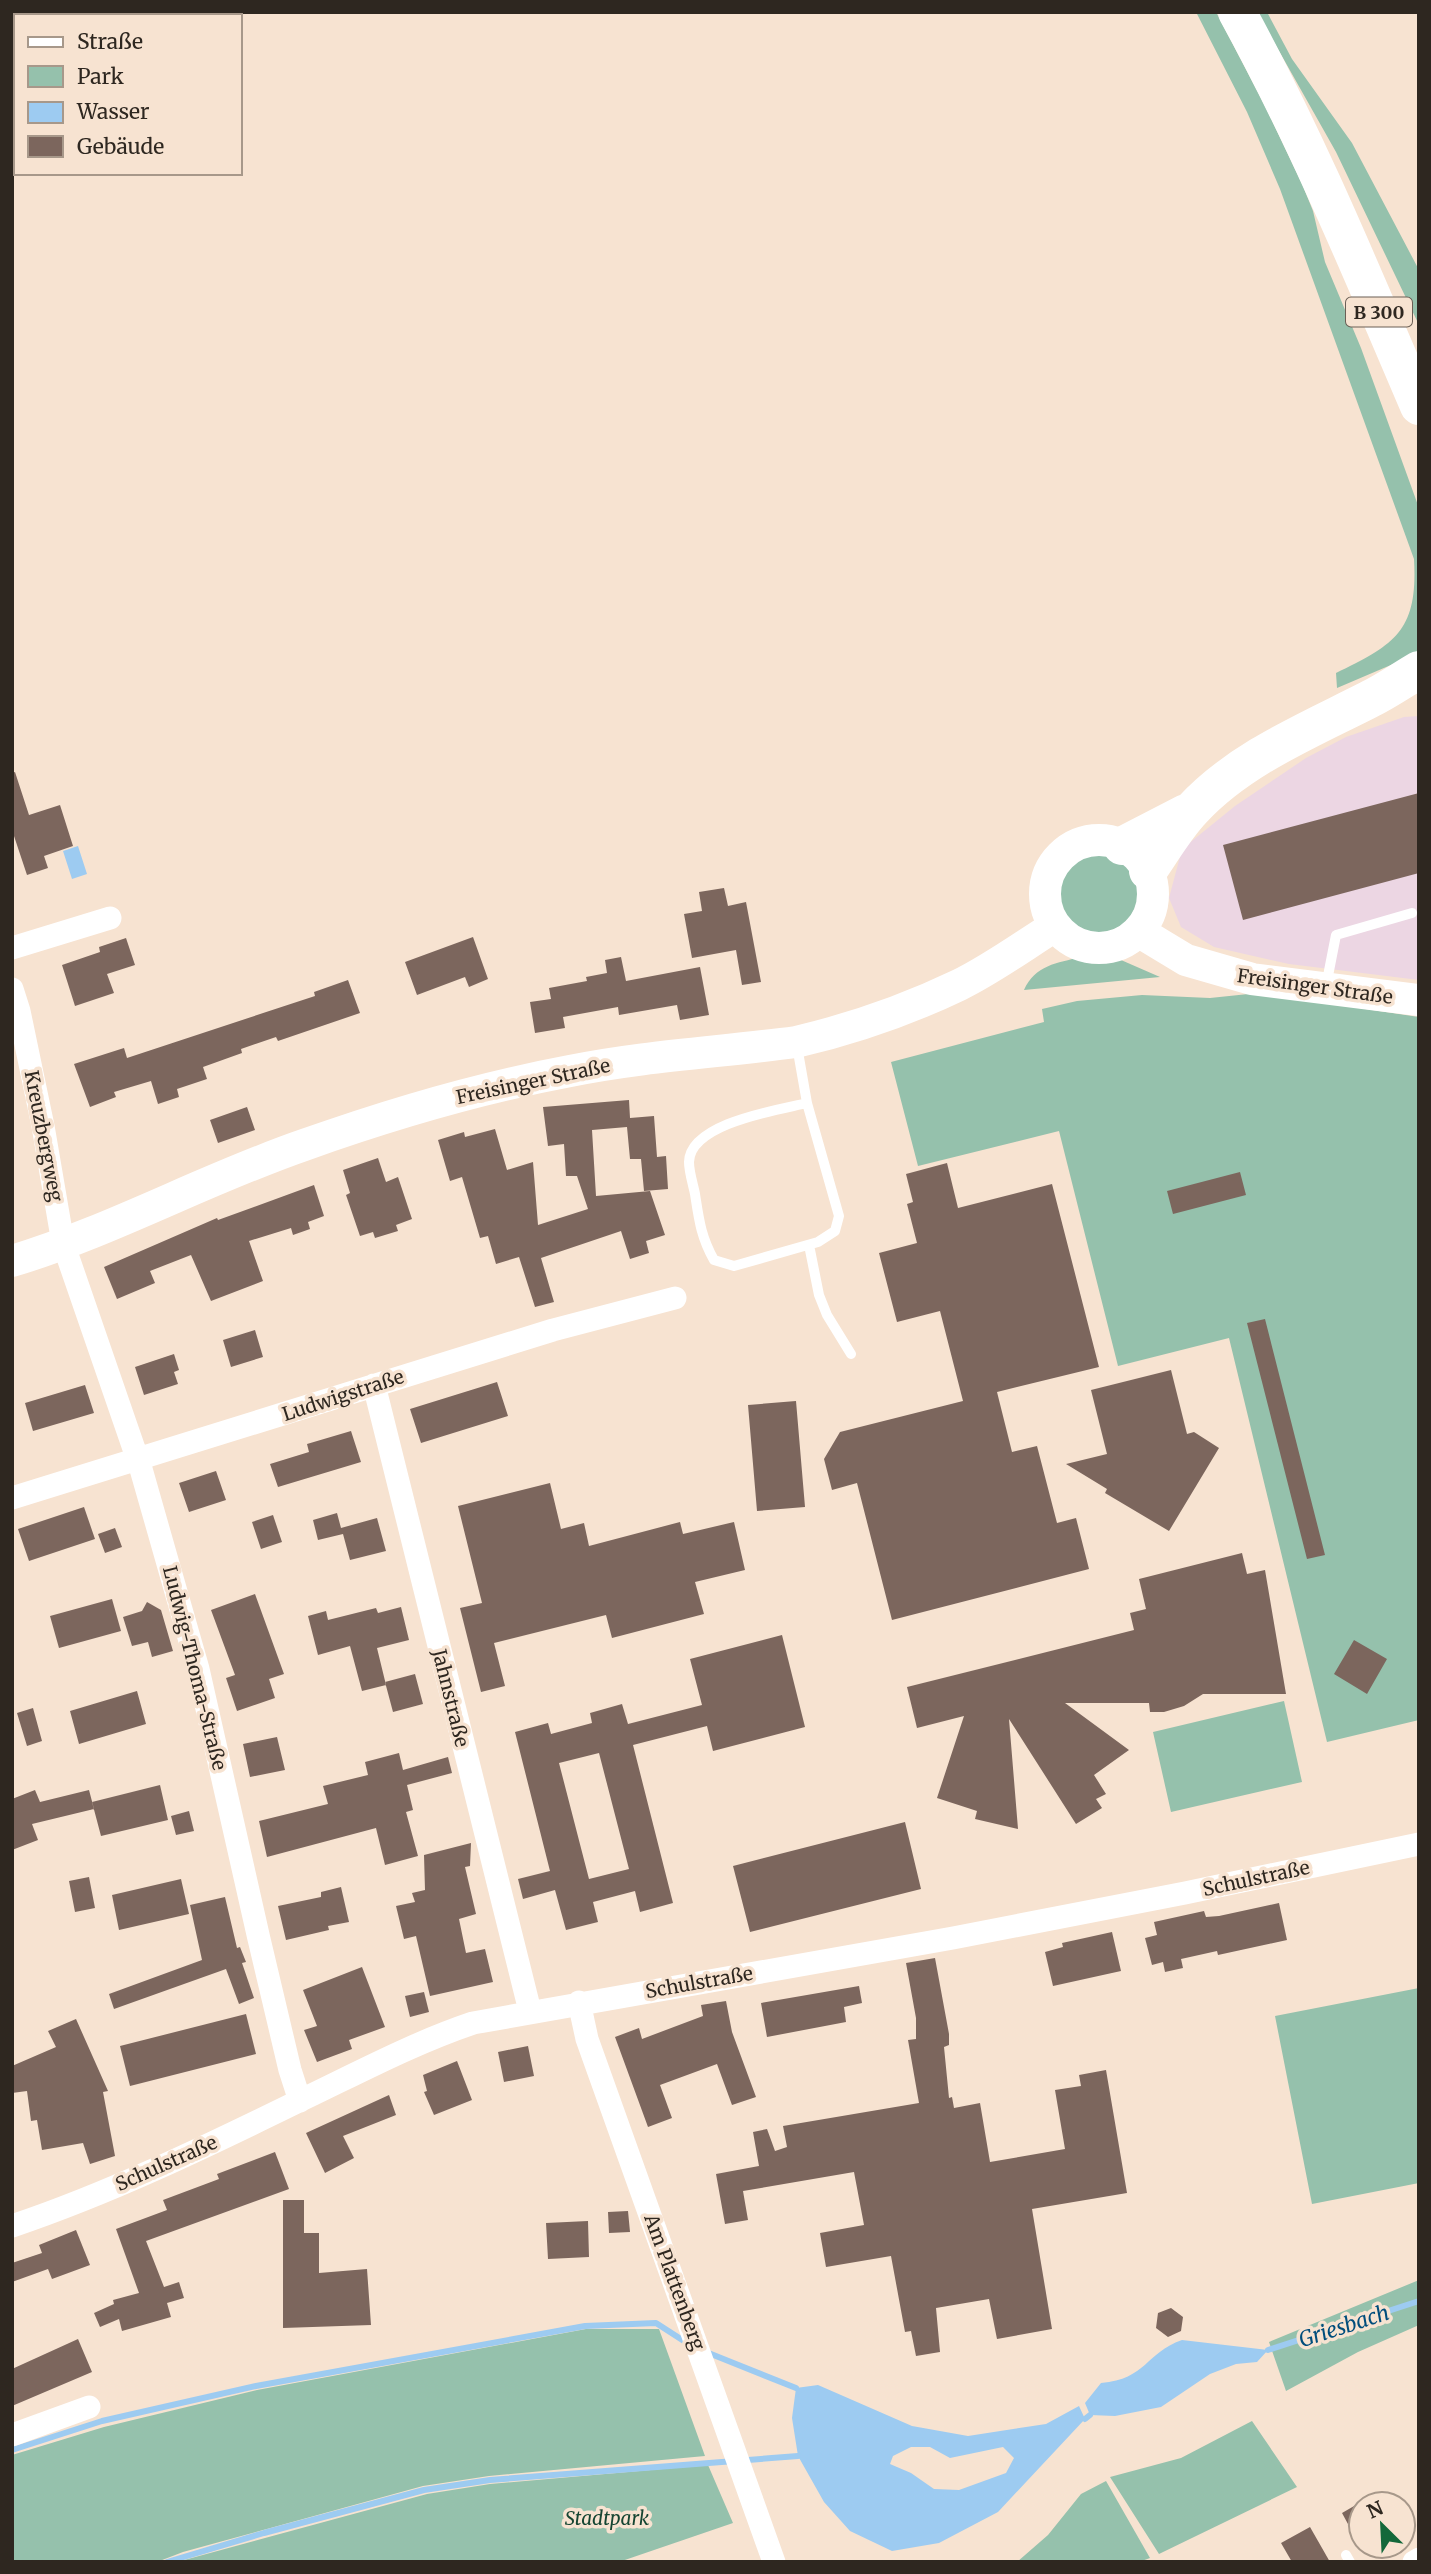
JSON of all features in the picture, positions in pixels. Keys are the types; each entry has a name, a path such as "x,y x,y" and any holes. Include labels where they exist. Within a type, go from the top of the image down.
{"highway":[{"name":"B 300","path":"1237,12 1268,69 1339,219 1419,406"},
{"path":"1135,858 1226,780 1265,753 1371,699 1419,670"},
{"path":"1371,699 1419,693"}],"main road":[{"path":"1110,841 1135,858 1153,891 1145,923 1139,931 1119,944 1098,948 1070,940 1055,926 1046,907 1045,888 1052,868 1069,849 1087,842 1110,841"},
{"name":"Freisinger Straße","path":"12,1261 63,1243 281,1153 424,1105 572,1070 796,1042 832,1034 889,1015 959,985 1055,926"},
{"name":"Freisinger Straße","path":"1139,931 1186,960 1252,979 1419,1000"}],"street":[{"path":"12,948 110,918"},
{"name":"Kreuzbergweg","path":"12,989 45,1138 63,1243"},
{"name":"Ludwig-Thoma-Straße","path":"63,1243 138,1460 198,1668 264,1963 300,2101"},
{"name":"Ludwigstraße","path":"12,1498 552,1330 675,1298"},
{"name":"Jahnstraße","path":"373,1385 530,2011"},
{"name":"Schulstraße","path":"12,2226 125,2182 426,2039 473,2023 579,2002 953,1938 1419,1844"},
{"name":"Am Plattenberg","path":"579,2002 587,2039 774,2562"},
{"path":"12,2435 89,2407"},
{"path":"1414,2562 1419,2559"}],"lane":[{"path":"1326,988 1336,935 1412,913"},
{"path":"796,1042 807,1102 839,1216 835,1231 810,1245 734,1266 714,1260 704,1242 689,1161 696,1143 715,1129 742,1119 807,1102"},
{"path":"810,1245 818,1295 851,1354"}],"shaded area":[{"path":"1419,716 1419,980 1289,964 1214,947 1181,927 1169,898 1182,849 1235,806 1306,758 1346,737 1404,717"}],"green space":[{"path":"1196,12 1216,12 1303,186 1313,211 1325,262 1361,348 1419,508 1419,653 1337,688 1336,673 1388,643 1407,619 1412,603 1414,559 1280,189 1247,112"},
{"path":"1257,12 1267,12 1292,59 1352,143 1419,270 1419,325 1336,152"},
{"path":"1098,853 1113,856 1126,865 1135,878 1138,893 1135,908 1126,921 1113,930 1098,933 1083,930 1070,921 1061,908 1058,893 1061,878 1070,865 1083,856"},
{"path":"1081,957 1121,960 1160,977 1024,990 1041,970 1055,963"},
{"path":"1258,993 1419,1017 1419,1720 1327,1742 1229,1338 1118,1366 1059,1131 918,1166 891,1062 1044,1022 1042,1009 1077,1001 1142,995 1210,998"},
{"path":"1284,1701 1302,1782 1171,1812 1153,1732"},
{"path":"1419,1988 1419,2183 1312,2204 1275,2016"},
{"path":"1419,2280 1419,2325 1358,2352 1286,2391 1269,2342"},
{"path":"586,2329 659,2329 705,2456 489,2476 423,2486 183,2552 157,2562 12,2562 12,2455 104,2427 257,2390"},
{"path":"1252,2421 1297,2487 1159,2554 1110,2477 1181,2458"},
{"name":"Stadtpark","path":"708,2465 733,2523 619,2562 177,2562 427,2494 490,2484"},
{"path":"1106,2481 1150,2558 1139,2562 1017,2562 1048,2535 1081,2494"}],"water":[{"path":"78,846 87,874 72,879 63,851"},
{"path":"1182,2340 1268,2350 1257,2362 1236,2364 1210,2374 1161,2407 1115,2416 1090,2415 1085,2403 1101,2383 1128,2376 1170,2345"},
{"path":"818,2385 912,2426 968,2436 1046,2424 1079,2406 1085,2419 998,2512 939,2543 892,2551 850,2531 824,2502 798,2456 792,2418 796,2388","holes":["911,2447 930,2447 950,2458 1003,2447 1014,2458 1006,2473 959,2490 934,2489 911,2473 890,2464 893,2456"]}],"building":[{"path":"15,772 29,815 60,805 73,846 44,856 48,868 27,875 12,830 12,773"},
{"path":"1419,793 1419,873 1243,920 1223,845"},
{"path":"724,888 728,906 746,902 761,982 742,985 736,950 692,958 684,914 702,911 699,892"},
{"path":"473,937 488,979 469,987 465,977 417,995 405,962"},
{"path":"126,938 135,965 107,974 114,993 75,1006 62,965 100,952 99,947"},
{"path":"621,957 626,981 700,967 709,1015 680,1020 677,1005 619,1015 618,1007 563,1017 565,1028 535,1033 530,1002 551,999 549,988 587,981 586,977 607,973 605,960"},
{"path":"348,980 360,1013 278,1041 276,1037 241,1049 242,1053 203,1067 207,1079 177,1089 179,1097 158,1104 151,1081 114,1092 116,1097 90,1107 74,1064 124,1048 127,1058 315,996 314,992"},
{"path":"629,1100 630,1118 654,1116 657,1157 666,1156 668,1189 644,1191 641,1159 630,1159 627,1127 592,1130 596,1196 650,1191 665,1235 646,1241 649,1253 630,1259 621,1231 541,1258 554,1302 535,1307 519,1257 496,1264 488,1236 480,1238 462,1177 450,1181 438,1140 464,1132 465,1137 495,1129 507,1170 533,1162 538,1225 588,1209 577,1176 566,1176 564,1144 548,1146 543,1107"},
{"path":"247,1107 255,1130 218,1143 210,1120"},
{"path":"378,1158 386,1182 398,1177 412,1219 396,1225 398,1231 375,1238 373,1232 360,1236 346,1195 350,1193 343,1170"},
{"path":"947,1163 958,1208 1052,1184 1099,1367 997,1392 1012,1452 1037,1446 1057,1523 1076,1518 1089,1569 892,1620 857,1483 832,1490 824,1459 840,1432 963,1401 940,1311 897,1322 879,1253 917,1243 907,1204 913,1202 906,1174"},
{"path":"1240,1172 1246,1195 1173,1214 1167,1191"},
{"path":"314,1185 324,1216 308,1222 310,1229 293,1235 291,1228 249,1241 263,1281 211,1301 191,1255 150,1271 155,1283 117,1299 104,1267 217,1218 218,1220"},
{"path":"1265,1319 1325,1555 1307,1559 1247,1323"},
{"path":"255,1330 263,1357 231,1367 223,1340"},
{"path":"174,1354 179,1370 174,1372 178,1384 144,1395 135,1367"},
{"path":"1171,1370 1187,1434 1194,1432 1219,1448 1169,1531 1105,1493 1107,1489 1066,1464 1107,1454 1091,1390"},
{"path":"497,1382 508,1416 421,1443 410,1409"},
{"path":"85,1385 94,1413 33,1431 25,1403"},
{"path":"796,1401 805,1507 757,1511 748,1405"},
{"path":"351,1431 361,1462 278,1487 270,1464 309,1452 307,1444"},
{"path":"216,1471 226,1500 189,1512 179,1483"},
{"path":"550,1483 561,1529 584,1523 589,1546 680,1522 683,1534 734,1522 745,1570 695,1582 704,1614 612,1638 606,1615 494,1643 505,1686 481,1692 460,1608 482,1603 458,1506"},
{"path":"84,1507 95,1539 29,1561 18,1529"},
{"path":"337,1513 341,1528 377,1518 386,1551 350,1560 343,1534 318,1540 313,1520"},
{"path":"273,1515 282,1542 261,1549 252,1522"},
{"path":"115,1528 122,1547 105,1553 98,1534"},
{"path":"1242,1553 1247,1574 1265,1570 1286,1694 1203,1694 1184,1706 1164,1712 1150,1712 1149,1703 1065,1703 1129,1750 1094,1775 1106,1794 1096,1799 1102,1808 1076,1824 1009,1719 1018,1829 975,1819 977,1811 937,1798 964,1716 917,1728 907,1687 1134,1630 1130,1613 1146,1609 1139,1579"},
{"path":"255,1594 284,1674 269,1679 275,1698 237,1711 226,1678 235,1675 211,1610"},
{"path":"112,1599 121,1631 59,1648 50,1616"},
{"path":"147,1602 161,1610 173,1651 152,1657 148,1642 132,1646 123,1617 142,1611"},
{"path":"401,1607 409,1640 377,1648 386,1685 362,1691 350,1646 318,1655 308,1616 326,1611 328,1620 376,1608 378,1613"},
{"path":"782,1635 805,1727 713,1751 707,1726 633,1745 673,1903 640,1912 635,1891 593,1902 598,1922 566,1930 555,1890 523,1899 518,1879 550,1871 515,1732 548,1723 551,1734 592,1723 590,1713 622,1704 628,1724 702,1705 690,1659","holes":["599,1753 629,1869 589,1879 559,1763"]},
{"path":"1354,1640 1387,1659 1367,1694 1334,1674"},
{"path":"415,1674 423,1704 393,1712 385,1682"},
{"path":"137,1691 146,1724 79,1744 70,1711"},
{"path":"33,1708 42,1741 27,1746 17,1713"},
{"path":"277,1737 285,1770 250,1777 243,1744"},
{"path":"399,1753 403,1770 448,1757 452,1773 407,1785 413,1810 406,1812 418,1856 385,1865 376,1828 267,1857 259,1821 328,1804 323,1786 368,1775 365,1762"},
{"path":"160,1785 168,1820 101,1836 92,1802"},
{"path":"35,1790 40,1802 89,1790 94,1809 32,1824 38,1840 12,1850 12,1799"},
{"path":"189,1811 194,1831 176,1835 171,1816"},
{"path":"905,1822 921,1889 750,1932 733,1866"},
{"path":"471,1843 470,1866 465,1867 476,1914 459,1919 466,1953 485,1949 493,1982 430,1996 416,1936 404,1939 396,1906 415,1902 412,1893 425,1890 424,1855"},
{"path":"89,1877 95,1908 75,1912 69,1881"},
{"path":"181,1879 189,1914 119,1930 112,1895"},
{"path":"341,1887 349,1922 328,1926 329,1930 286,1940 278,1906 321,1897 321,1892"},
{"path":"225,1897 237,1948 240,1947 246,1962 242,1963 254,1998 239,2004 226,1969 114,2009 109,1994 202,1960 190,1905"},
{"path":"1279,1903 1287,1940 1218,1955 1217,1951 1181,1959 1183,1968 1165,1972 1163,1962 1152,1965 1145,1938 1157,1935 1154,1922 1204,1911 1206,1917 1219,1916"},
{"path":"1112,1932 1121,1971 1053,1986 1045,1952 1063,1947 1062,1943"},
{"path":"935,1958 949,2034 949,2045 944,2047 949,2098 952,2097 954,2108 980,2103 990,2162 1065,2149 1055,2090 1081,2086 1079,2075 1106,2070 1127,2193 1032,2209 1052,2329 997,2339 989,2299 936,2308 940,2352 916,2356 911,2331 905,2332 891,2256 826,2267 820,2233 864,2225 854,2172 743,2191 748,2220 725,2224 716,2174 759,2166 753,2132 767,2129 775,2151 787,2147 783,2126 919,2103 908,2040 916,2039 916,2018 906,1963"},
{"path":"362,1967 385,2027 349,2040 352,2049 317,2062 304,2030 317,2026 303,1990"},
{"path":"859,1986 862,2003 844,2007 846,2022 767,2037 761,2003"},
{"path":"424,1992 429,2012 410,2017 405,1996"},
{"path":"726,2001 732,2032 756,2097 732,2105 717,2064 660,2085 672,2118 648,2127 615,2037 639,2028 642,2039 703,2016 701,2005"},
{"path":"246,2014 256,2054 130,2086 120,2046"},
{"path":"76,2019 108,2091 103,2092 115,2156 90,2164 83,2143 42,2150 37,2120 31,2121 27,2091 12,2093 12,2066 56,2047 48,2031"},
{"path":"528,2046 534,2076 504,2082 498,2052"},
{"path":"457,2061 472,2100 434,2115 424,2092 427,2091 423,2075"},
{"path":"389,2095 396,2115 343,2136 354,2158 325,2173 306,2133"},
{"path":"275,2152 289,2189 146,2241 164,2287 179,2282 184,2298 167,2303 171,2317 122,2331 119,2319 100,2327 94,2313 114,2304 113,2300 139,2293 116,2229 167,2210 163,2200 219,2179 217,2174"},
{"path":"283,2200 304,2200 304,2233 319,2233 319,2273 367,2269 371,2325 283,2328"},
{"path":"628,2211 630,2232 609,2233 608,2212"},
{"path":"588,2221 589,2257 548,2259 546,2223"},
{"path":"76,2230 90,2265 52,2279 48,2269 12,2282 12,2263 42,2253 39,2245"},
{"path":"1171,2308 1183,2317 1181,2331 1168,2337 1156,2328 1158,2313"},
{"path":"78,2339 92,2372 12,2406 12,2369"},
{"path":"1310,2527 1330,2562 1292,2562 1281,2543"}],"waterway":[{"name":"Griesbach","path":"1268,2350 1419,2301"},
{"path":"12,2450 102,2421 256,2386 585,2326 656,2323 687,2343"},
{"path":"706,2352 796,2388"},
{"name":"Griesbach","path":"1085,2419 1090,2415"},
{"path":"167,2562 424,2490 490,2480 798,2456"}]}
